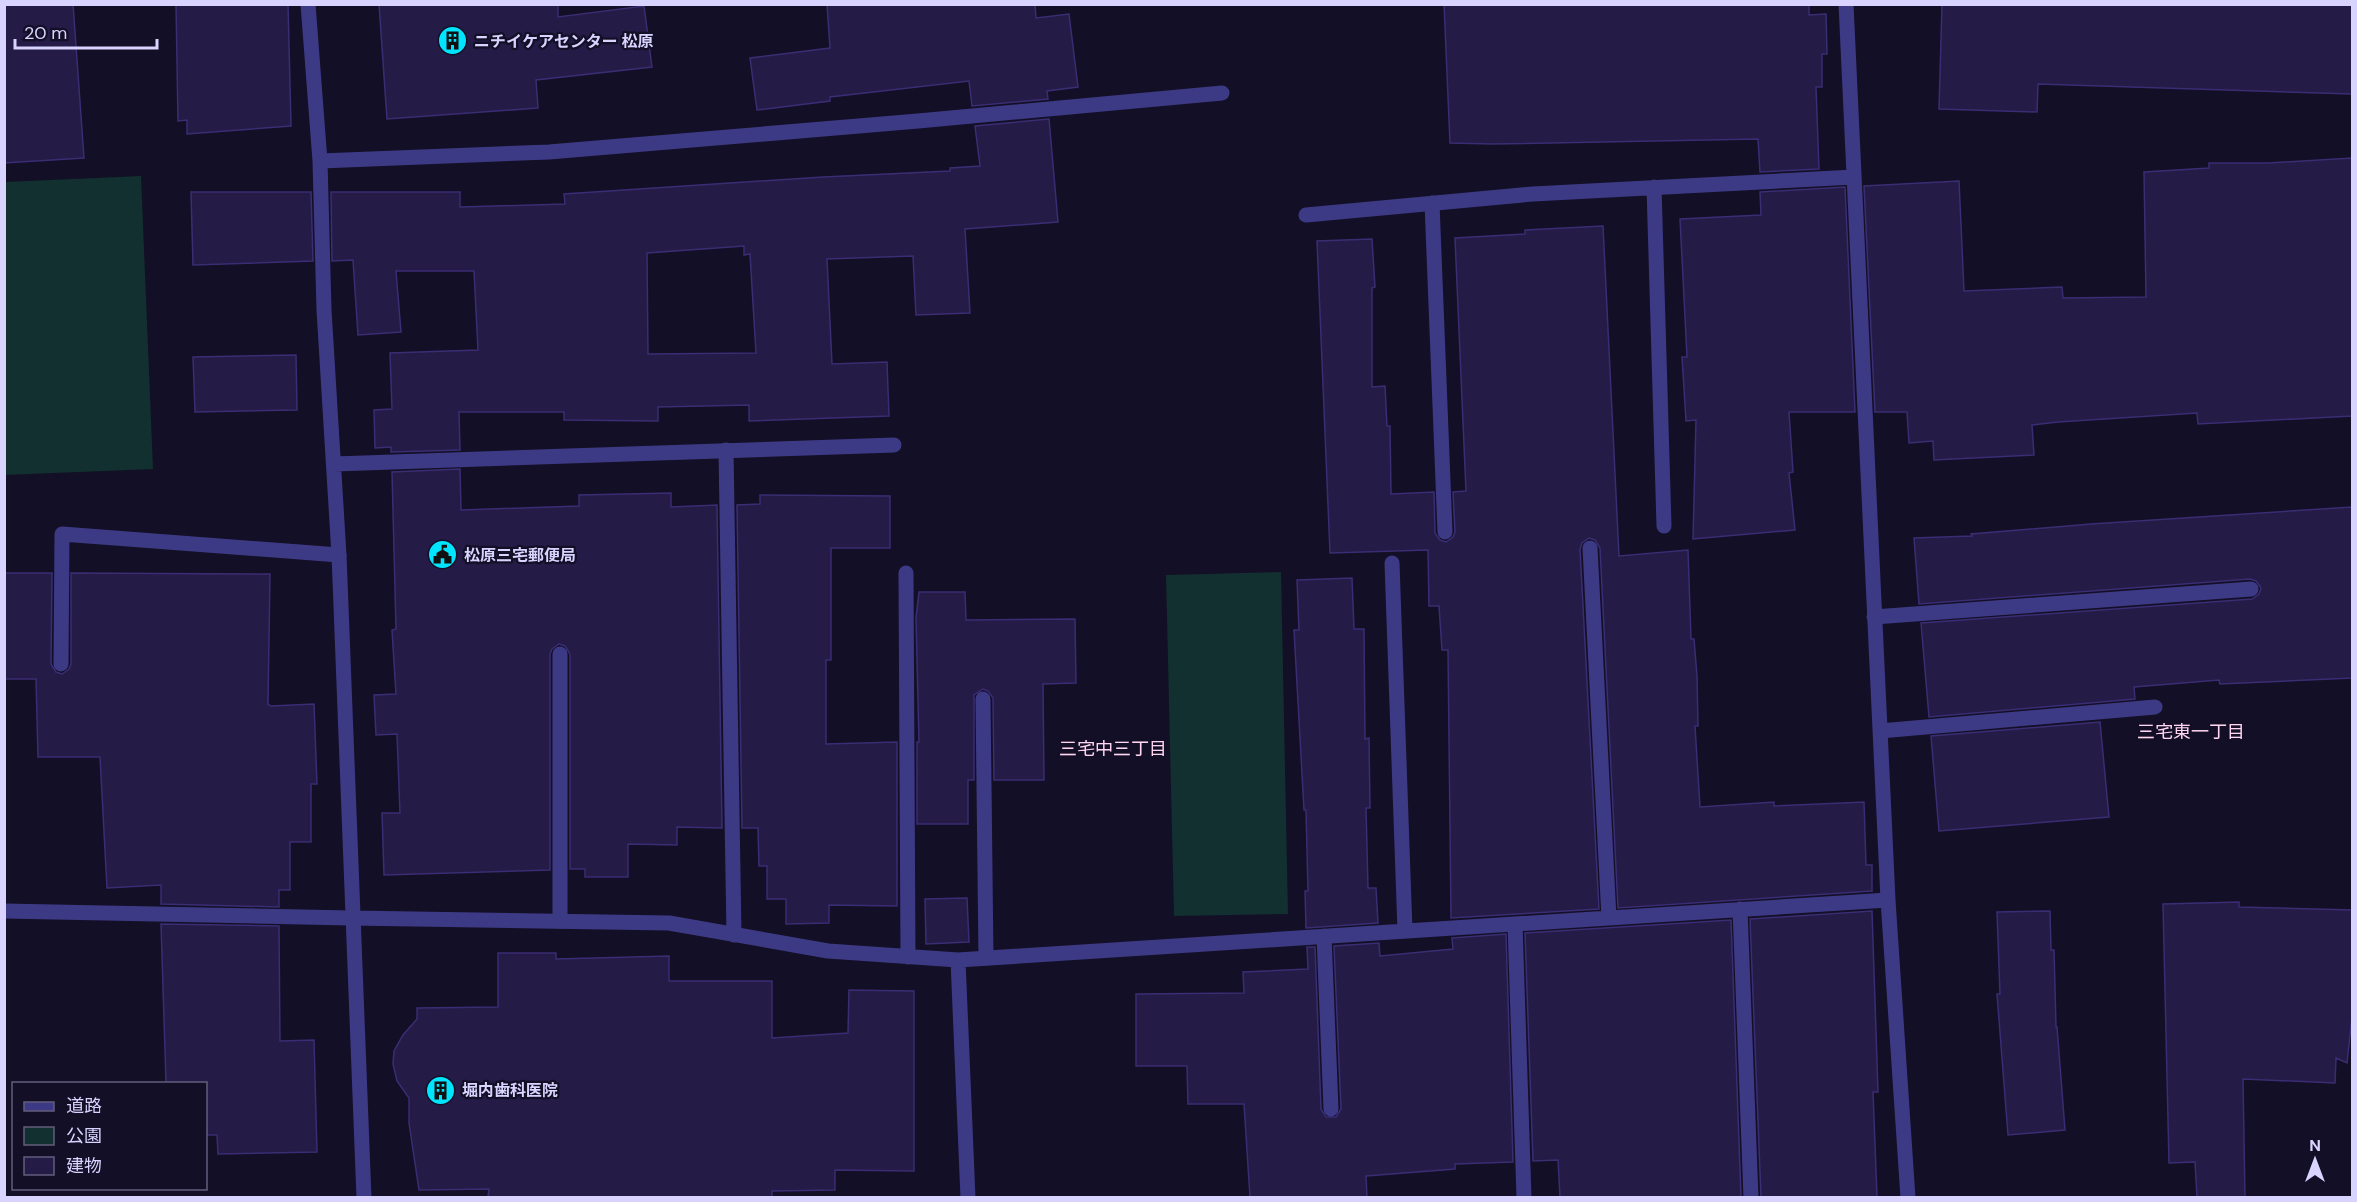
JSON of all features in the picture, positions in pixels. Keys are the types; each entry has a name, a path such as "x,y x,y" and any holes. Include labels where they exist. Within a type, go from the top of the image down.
{"street":[{"path":"308,4 320,161 324,310 339,555 351,918 364,1197"},
{"path":"1846,4 1888,900 1908,1197"},
{"path":"320,161 549,152 918,122 1222,93"},
{"path":"1306,215 1533,194 1854,177"},
{"path":"1654,187 1664,526"},
{"path":"1432,203 1445,532"},
{"path":"334,464 894,445"},
{"path":"726,450 734,934"},
{"path":"61,664 62,534 339,555"},
{"path":"1590,548 1609,918"},
{"path":"1392,563 1405,931"},
{"path":"906,573 908,957"},
{"path":"1874,617 2250,589"},
{"path":"560,654 560,921"},
{"path":"983,699 986,958"},
{"path":"1880,731 2155,707"},
{"path":"4,911 669,923 828,951 958,960 1888,900"},
{"path":"1740,909 1751,1197"},
{"path":"1515,924 1524,1197"},
{"path":"1324,936 1331,1109"},
{"path":"958,960 968,1197"}],"green space":[{"path":"141,176 153,469 5,475 5,182"},
{"path":"1281,572 1288,914 1174,916 1166,575"}],"building":[{"path":"4,4 73,4 84,158 4,163"},
{"path":"176,4 288,4 291,126 187,134 187,120 178,121"},
{"name":"ニチイケアセンター 松原","path":"379,4 558,4 558,17 644,6 652,67 536,80 538,108 387,119"},
{"path":"827,4 1035,4 1036,18 1069,14 1078,87 1047,91 1048,99 972,106 969,81 830,97 830,101 757,110 750,58 830,48"},
{"path":"1444,4 1809,4 1809,15 1826,14 1827,54 1822,54 1822,87 1816,87 1819,169 1760,172 1758,139 1450,143"},
{"path":"1942,4 2352,4 2352,94 2038,84 2037,112 1939,109"},
{"path":"1049,119 1058,222 965,229 970,313 916,315 913,256 827,259 832,364 887,362 889,416 749,421 749,405 658,407 658,421 564,420 564,412 459,412 460,450 391,452 391,447 375,448 374,410 392,409 390,353 478,350 474,271 396,271 401,332 358,335 353,260 332,261 331,192 460,192 460,207 565,204 564,194 950,171 950,168 980,166 975,126","holes":["744,246 744,255 750,254 756,353 648,354 647,253"]},
{"path":"2352,158 2352,416 2198,424 2197,413 2058,422 2032,425 2034,455 1934,460 1933,441 1909,443 1907,412 1875,412 1864,186 1959,181 1964,291 2062,287 2063,298 2146,297 2144,172 2209,168 2209,163 2269,163"},
{"path":"1845,187 1855,412 1789,412 1793,472 1789,473 1795,530 1693,539 1696,420 1686,421 1682,357 1687,357 1680,219 1761,215 1760,192"},
{"path":"191,192 311,192 313,261 193,265"},
{"path":"1603,226 1619,556 1688,550 1691,639 1694,639 1697,676 1698,726 1695,726 1700,807 1774,802 1774,806 1864,802 1866,865 1872,865 1872,891 1618,908 1600,548 1595,540 1589,538 1582,543 1580,549 1599,909 1451,918 1448,650 1442,650 1439,606 1429,606 1428,550 1330,553 1317,241 1372,239 1375,287 1372,288 1372,387 1385,386 1387,426 1390,426 1391,494 1434,492 1435,533 1440,540 1446,542 1453,537 1455,532 1453,492 1466,491 1455,238 1525,234 1525,230"},
{"path":"296,355 297,410 195,412 193,357"},
{"path":"460,469 461,510 579,506 579,495 671,493 671,507 717,505 722,828 677,827 677,845 628,844 628,877 585,877 585,869 570,869 570,654 565,646 559,644 552,649 550,654 550,870 384,875 382,813 400,813 397,734 376,735 374,695 396,694 392,630 396,629 392,472"},
{"path":"760,495 890,496 890,548 831,548 831,660 826,660 826,744 897,742 897,906 829,905 829,923 786,924 786,899 767,899 767,866 759,866 758,828 742,828 737,505 760,504"},
{"path":"2352,507 2352,678 2220,684 2219,680 2134,687 2135,699 1929,717 1921,623 2252,599 2259,594 2261,588 2256,581 2250,579 1919,604 1914,538 1972,536 1971,534 2091,524"},
{"path":"4,573 52,573 51,664 56,672 62,674 69,669 71,664 71,573 270,574 268,704 271,706 314,704 317,784 311,784 311,842 290,842 290,890 279,890 279,907 161,904 161,885 107,888 100,757 38,757 36,679 4,679"},
{"path":"1352,578 1354,629 1364,629 1365,739 1369,738 1370,808 1366,808 1368,888 1376,888 1378,923 1306,928 1305,891 1308,891 1306,810 1304,810 1294,630 1299,630 1297,580"},
{"path":"919,592 965,592 966,620 1075,619 1076,683 1043,684 1044,780 994,780 993,698 988,691 983,689 974,695 974,780 968,780 968,824 917,824 917,742 919,742 916,618"},
{"path":"2100,722 2109,817 1939,831 1931,736"},
{"path":"967,898 969,942 926,944 925,899"},
{"path":"2239,902 2239,907 2352,910 2352,1017 2347,1063 2336,1058 2335,1083 2243,1079 2245,1197 2197,1197 2195,1162 2169,1163 2163,904"},
{"path":"1872,911 1878,1092 1873,1092 1877,1197 1761,1197 1750,919"},
{"path":"2050,911 2051,950 2054,950 2056,1027 2065,1130 2008,1135 1997,994 2000,994 1997,912"},
{"path":"1731,920 1741,1197 1560,1197 1558,1160 1533,1161 1525,933"},
{"path":"161,924 279,926 280,1041 314,1040 317,1152 218,1154 217,1135 207,1135 207,1082 166,1082"},
{"path":"1506,934 1513,1162 1455,1164 1455,1169 1366,1176 1367,1197 1250,1197 1244,1104 1188,1104 1187,1066 1136,1066 1136,994 1244,993 1243,972 1308,969 1307,947 1315,947 1321,1109 1326,1117 1336,1117 1341,1109 1334,946 1379,943 1380,956 1453,949 1452,938"},
{"path":"498,953 556,953 556,959 669,956 669,981 772,981 772,1038 848,1033 849,990 914,991 914,1171 835,1170 835,1190 772,1191 772,1197 488,1197 489,1189 419,1190 409,1123 409,1098 397,1081 393,1064 394,1051 403,1035 417,1019 417,1008 498,1007"}],"place":[{"name":"ニチイケアセンター 松原","path":"453,41"},
{"name":"松原三宅郵便局","path":"443,555"},
{"name":"堀内歯科医院","path":"441,1090"}],"district":[{"name":"三宅東一丁目","path":"2191,732"},
{"name":"三宅中三丁目","path":"1113,749"}]}
